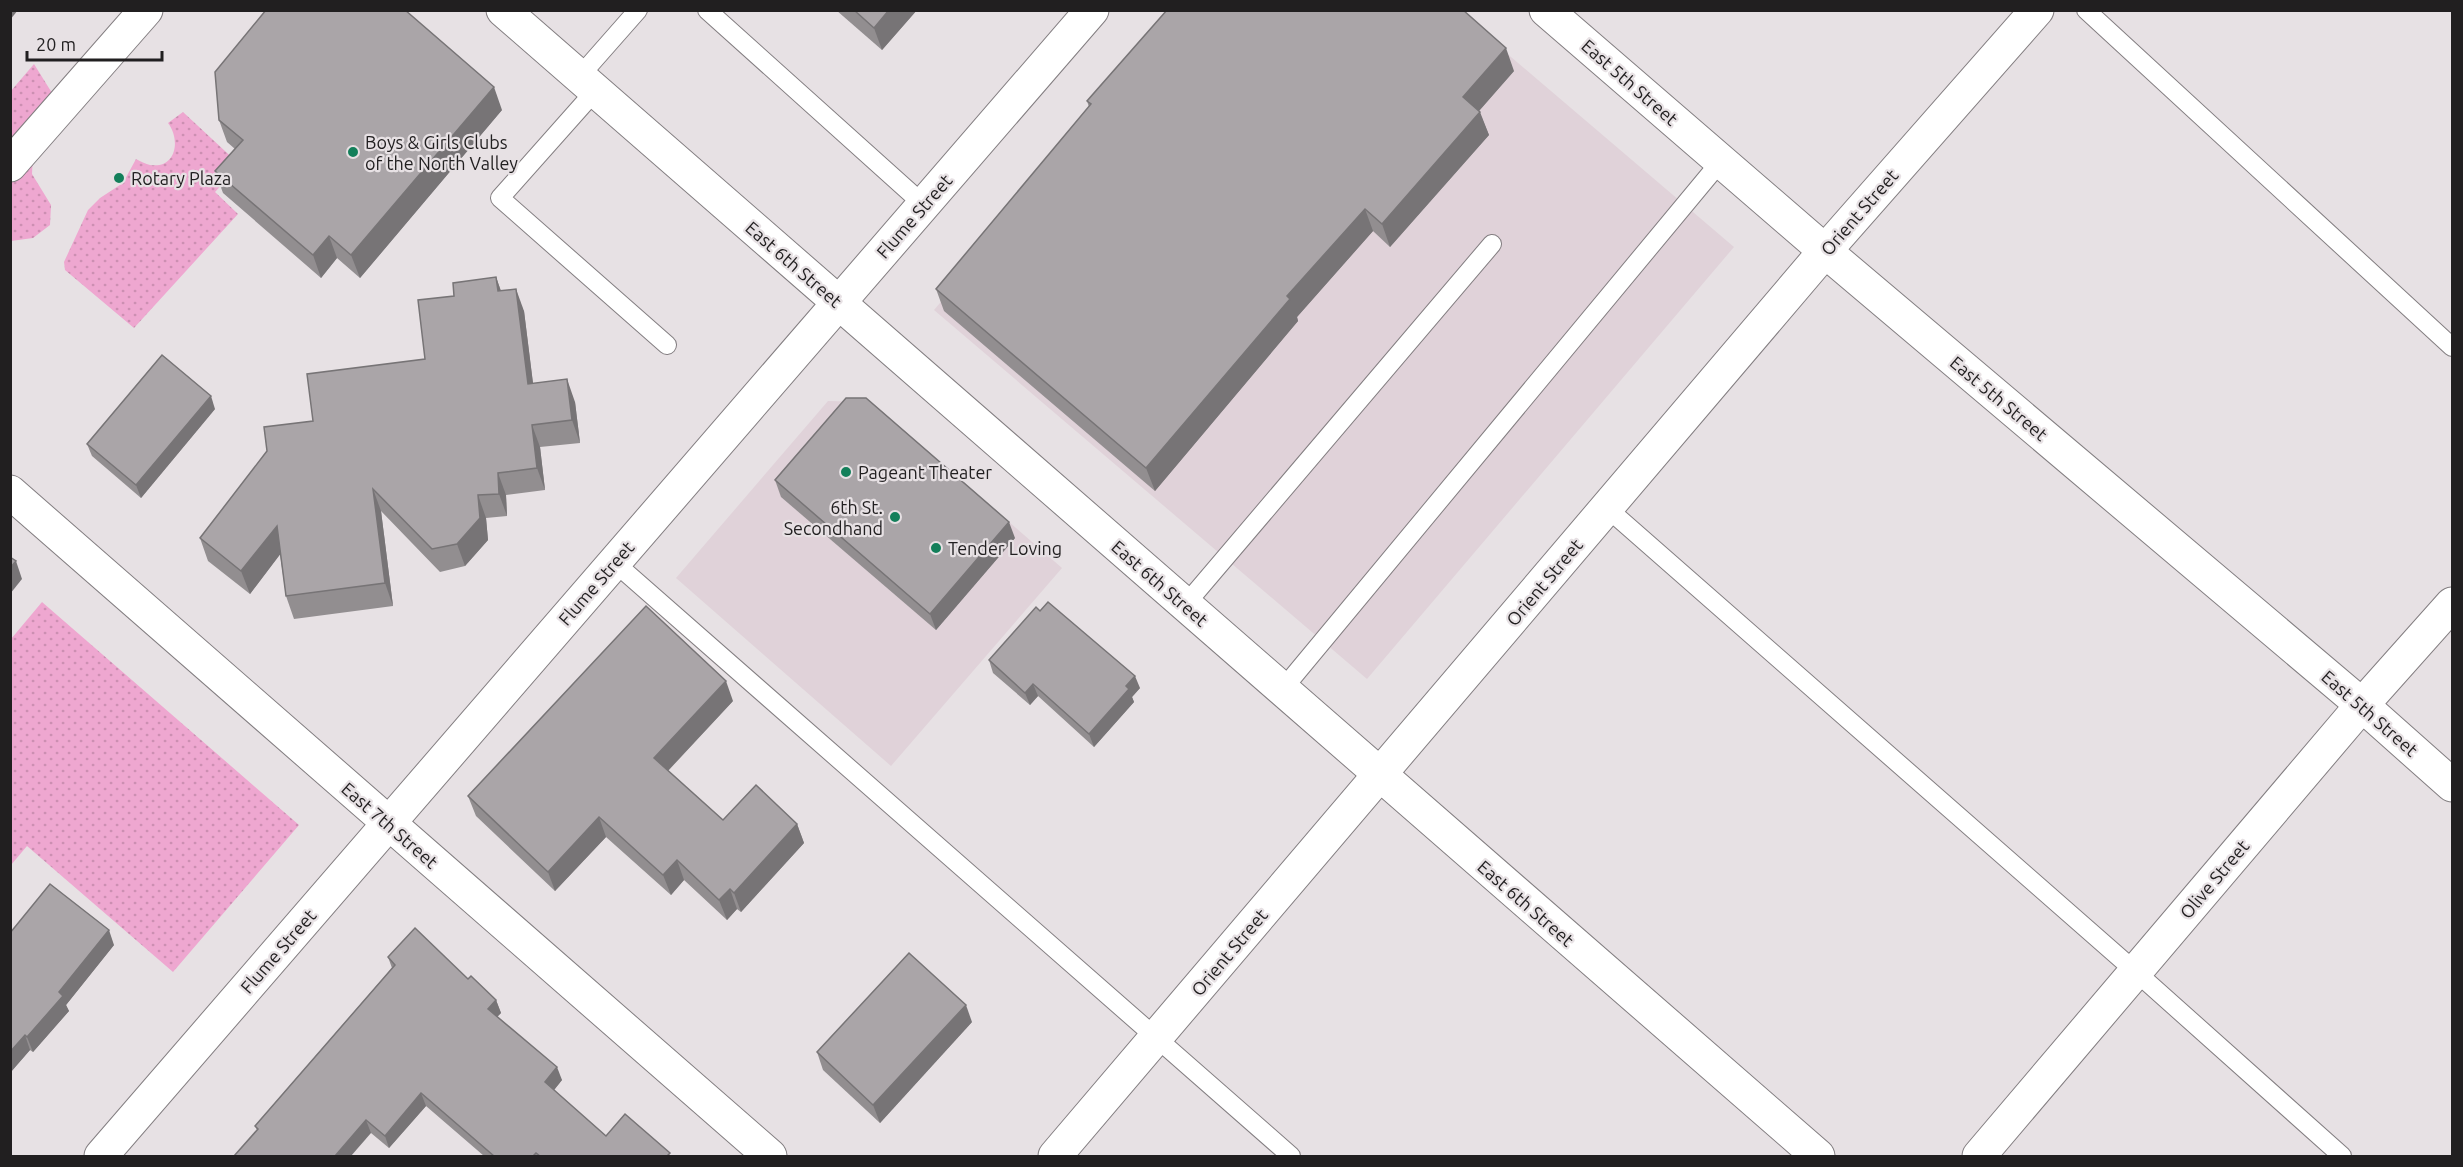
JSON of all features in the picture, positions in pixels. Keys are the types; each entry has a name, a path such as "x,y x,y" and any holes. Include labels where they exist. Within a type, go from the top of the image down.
{"street":[{"path":"10,165 146,10"},
{"name":"Flume Street","path":"101,1156 1092,10"},
{"name":"East 5th Street","path":"1546,10 1825,251 2362,705 2452,785"},
{"name":"Orient Street","path":"1055,1156 1825,251 2037,10"},
{"name":"East 6th Street","path":"517,15 587,84 1818,1156"},
{"name":"East 7th Street","path":"10,492 770,1156"},
{"name":"Olive Street","path":"1979,1156 2362,705 2452,603"}],"lane":[{"path":"638,10 587,84 500,198 667,345"},
{"path":"707,10 924,205"},
{"path":"2086,10 2452,347"},
{"path":"1282,690 1721,161"},
{"path":"1185,605 1492,244"},
{"path":"1606,508 2136,972 2342,1156"},
{"path":"614,562 1291,1156"}],"shaded area":[{"path":"1189,11 1457,11 1734,247 1367,679 934,310"},
{"path":"34,64 57,101 33,153 32,174 51,205 50,225 33,238 11,241 10,92"},
{"path":"183,112 240,165 215,192 238,214 134,328 65,270 64,262 88,210 100,198 123,183 136,159 150,165 159,165 171,158 175,145 168,123"},
{"path":"828,401 871,402 1062,568 891,766 676,578"},
{"path":"42,602 299,825 173,972 27,846 11,865 11,639"}],"building":[{"name":"Boys & Girls Clubs of the North Valley","path":"266,10 405,10 494,87 351,255 329,236 313,255 215,171 243,140 219,120 215,72"},
{"path":"854,10 889,10 874,28"},
{"path":"1167,10 1463,10 1506,48 1463,97 1480,112 1382,224 1365,209 1287,296 1290,299 1146,468 936,289 1091,104 1087,101"},
{"path":"496,277 498,291 516,289 528,384 567,379 572,420 532,425 537,468 498,473 499,494 478,495 480,518 457,544 432,549 373,489 385,583 286,596 277,526 241,571 200,538 267,451 264,427 313,421 307,374 425,359 418,300 454,296 453,283"},
{"path":"162,355 211,396 136,485 87,444"},
{"path":"846,398 866,398 1009,522 930,614 775,480"},
{"path":"10,557 16,561 10,568"},
{"path":"1048,602 1135,676 1126,686 1129,689 1089,734 1033,684 1025,693 989,660 1036,607 1040,611"},
{"path":"646,606 726,681 654,758 723,820 756,785 797,824 734,893 730,889 719,900 677,860 663,875 599,817 548,872 468,796"},
{"path":"50,884 109,930 59,992 63,996 27,1037 25,1035 10,1052 10,933"},
{"path":"415,928 468,979 471,976 496,1000 488,1009 557,1067 545,1082 606,1136 625,1114 670,1153 668,1155 670,1156 540,1156 536,1153 533,1156 494,1156 421,1093 385,1136 366,1120 335,1156 234,1156 258,1129 255,1126 395,965 388,957"},
{"path":"909,953 966,1005 873,1105 817,1052"}],"place":[{"name":"Boys & Girls Clubs of the North Valley","path":"353,152"},
{"name":"Rotary Plaza","path":"119,178"},
{"name":"Pageant Theater","path":"846,472"},
{"name":"6th St. Secondhand","path":"895,517"},
{"name":"Tender Loving","path":"936,548"}]}
